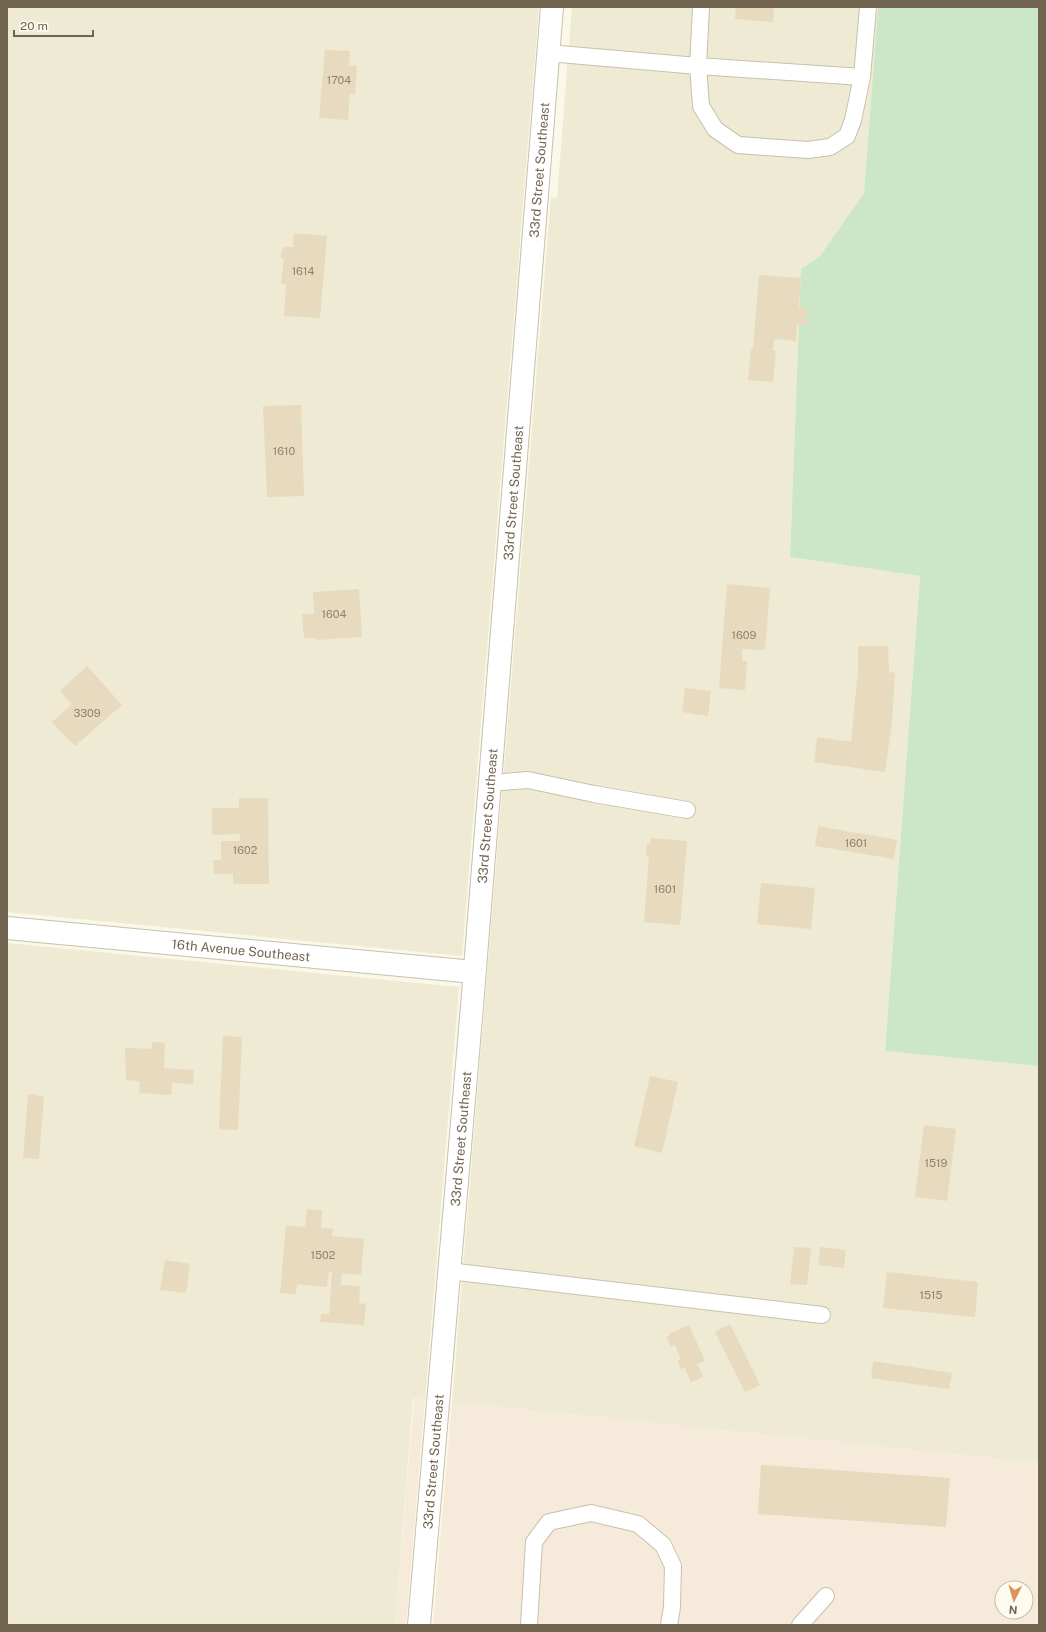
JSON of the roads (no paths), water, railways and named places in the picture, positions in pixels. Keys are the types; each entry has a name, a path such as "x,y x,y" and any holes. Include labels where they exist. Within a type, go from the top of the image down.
{"street":[{"name":"33rd Street Southeast","path":"419,1625 490,783 552,7"},
{"name":"16th Avenue Southeast","path":"7,928 474,972"}],"lane":[{"path":"701,7 698,66 701,106 715,129 738,145 800,149 830,147 847,136 853,120 862,77 868,7"},
{"path":"548,53 698,66 862,77"},
{"path":"490,783 528,780 688,810"},
{"path":"449,1271 822,1314"},
{"path":"529,1625 534,1542 549,1522 592,1513 638,1524 664,1545 673,1566 672,1607 669,1625"},
{"path":"800,1625 826,1596"}]}
